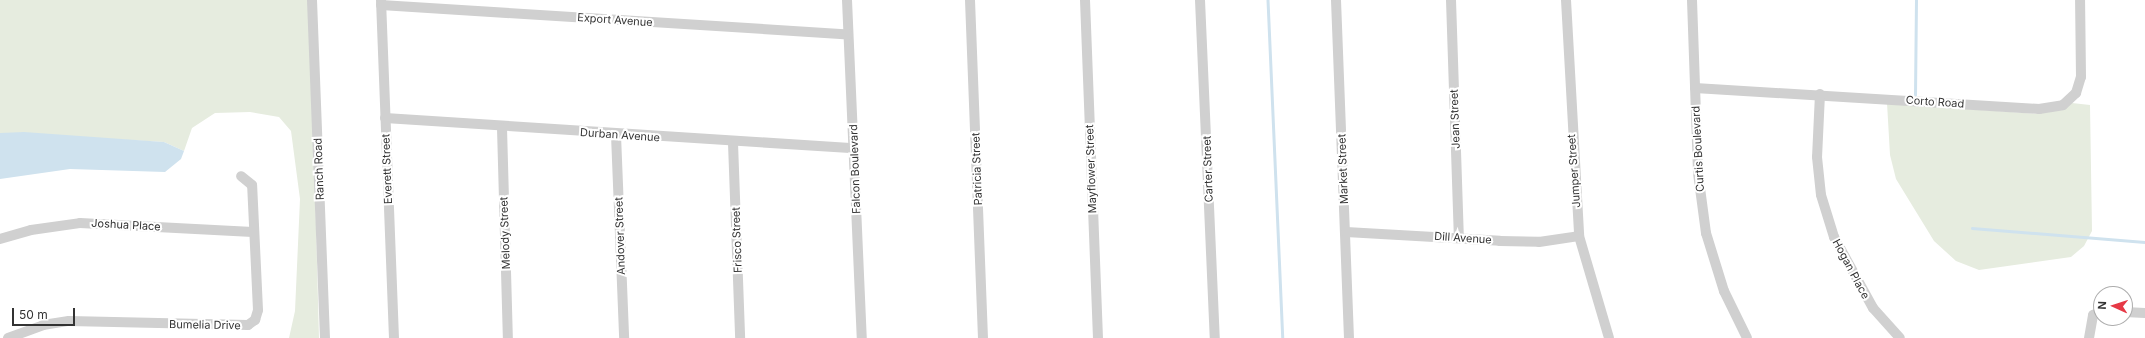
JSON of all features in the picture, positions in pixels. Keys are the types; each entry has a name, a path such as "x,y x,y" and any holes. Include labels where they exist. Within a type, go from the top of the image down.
{"street":[{"name":"Ranch Road","path":"312,0 325,338"},
{"name":"Falcon Boulevard","path":"847,0 862,338"},
{"name":"Patricia Street","path":"970,0 983,338"},
{"name":"Mayflower Street","path":"1085,0 1098,338"},
{"name":"Carter Street","path":"1200,0 1215,338"},
{"name":"Market Street","path":"1336,0 1349,338"},
{"name":"Jean Street","path":"1451,0 1459,238"},
{"name":"Jumper Street","path":"1566,0 1579,236 1610,338"},
{"name":"Curtis Boulevard","path":"1692,0 1698,173 1706,233 1724,291 1747,338"},
{"name":"Corto Road","path":"1695,88 1820,94 2039,110 2063,105 2076,93 2081,76 2080,0"},
{"name":"Export Avenue","path":"381,2 848,34"},
{"name":"Everett Street","path":"381,2 394,338"},
{"name":"Hogan Place","path":"1820,94 1818,156 1821,195 1834,237 1873,308 1900,338"},
{"name":"Durban Avenue","path":"386,118 502,128 733,143 854,148"},
{"name":"Melody Street","path":"502,128 508,338"},
{"name":"Andover Street","path":"616,135 624,338"},
{"name":"Frisco Street","path":"733,143 740,338"},
{"name":"Bumelia Drive","path":"8,338 43,325 69,321 248,326 255,320 258,310 253,232 252,185 241,176"},
{"name":"Joshua Place","path":"0,239 31,230 80,223 253,232"},
{"name":"Dill Avenue","path":"1346,232 1538,242 1579,236"},
{"path":"2133,312 2145,313"},
{"path":"2089,338 2093,326"}],"shaded area":[{"path":"0,0 310,0 319,338 289,338 295,311 300,199 291,131 279,117 250,112 215,113 192,128 184,151 164,142 0,133"},
{"path":"1887,103 2039,114 2072,103 2090,105 2092,231 2084,246 2071,257 1979,270 1956,261 1934,241 1896,179 1890,155"}],"water":[{"path":"24,132 164,142 184,151 181,159 165,172 70,169 0,179 0,133"}],"waterway":[{"path":"1268,0 1283,338"},
{"path":"1915,95 1916,0"},
{"path":"1972,228 2145,242"}]}
